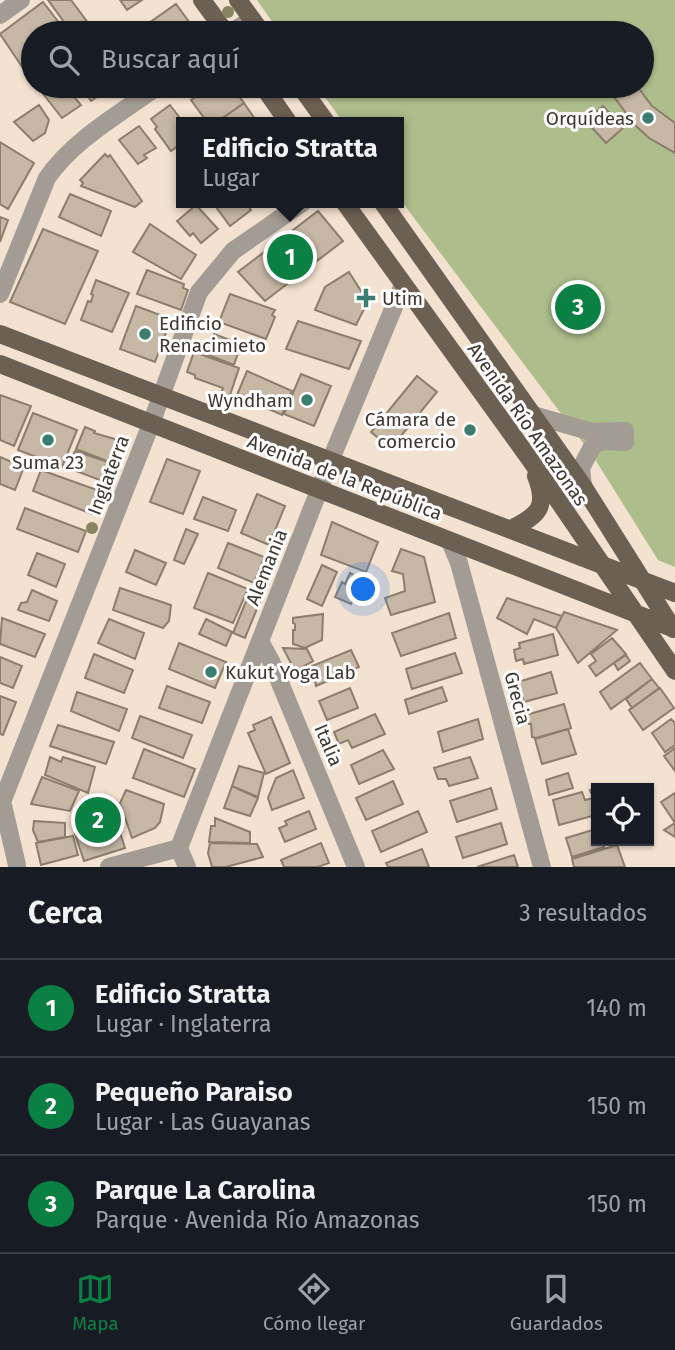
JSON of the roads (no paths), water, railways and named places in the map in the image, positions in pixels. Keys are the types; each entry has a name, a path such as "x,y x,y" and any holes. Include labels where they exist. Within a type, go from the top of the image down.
{"main road":[{"path":"202,0 219,21"},
{"path":"238,0 253,21"},
{"path":"271,98 284,117"},
{"path":"309,98 322,117"},
{"name":"Avenida Río Amazonas","path":"349,208 529,458 675,671"},
{"name":"Avenida Río Amazonas","path":"387,208 583,486 674,630"},
{"name":"Avenida de la República","path":"0,334 675,593"},
{"name":"Avenida de la República","path":"0,365 674,630"},
{"path":"511,529 531,519 542,501 529,458"}],"street":[{"path":"0,15 21,0"},
{"path":"0,294 47,178 55,166 74,147 141,98"},
{"name":"Inglaterra","path":"18,866 1,804 162,396 199,292 233,251 295,208"},
{"name":"Alemania","path":"179,848 331,460 403,285"},
{"path":"533,415 592,432 625,436 593,445 582,468 583,486"},
{"name":"Grecia","path":"450,541 459,564 542,867"},
{"name":"Italia","path":"260,641 271,661 356,867"},
{"path":"109,867 179,848 187,867"},
{"path":"0,853 10,857 18,866"}],"place":[{"name":"Orquídeas","path":"648,118"},
{"name":"Edificio Stratta","path":"290,257"},
{"name":"Utim","path":"366,298"},
{"name":"Parque La Carolina","path":"578,307"},
{"name":"Edificio Renacimieto","path":"145,334"},
{"name":"Wyndham","path":"307,400"},
{"name":"Cámara de comercio","path":"470,430"},
{"name":"Suma 23","path":"48,440"},
{"name":"Kukut Yoga Lab","path":"211,672"},
{"name":"Pequeño Paraiso","path":"98,820"}]}
